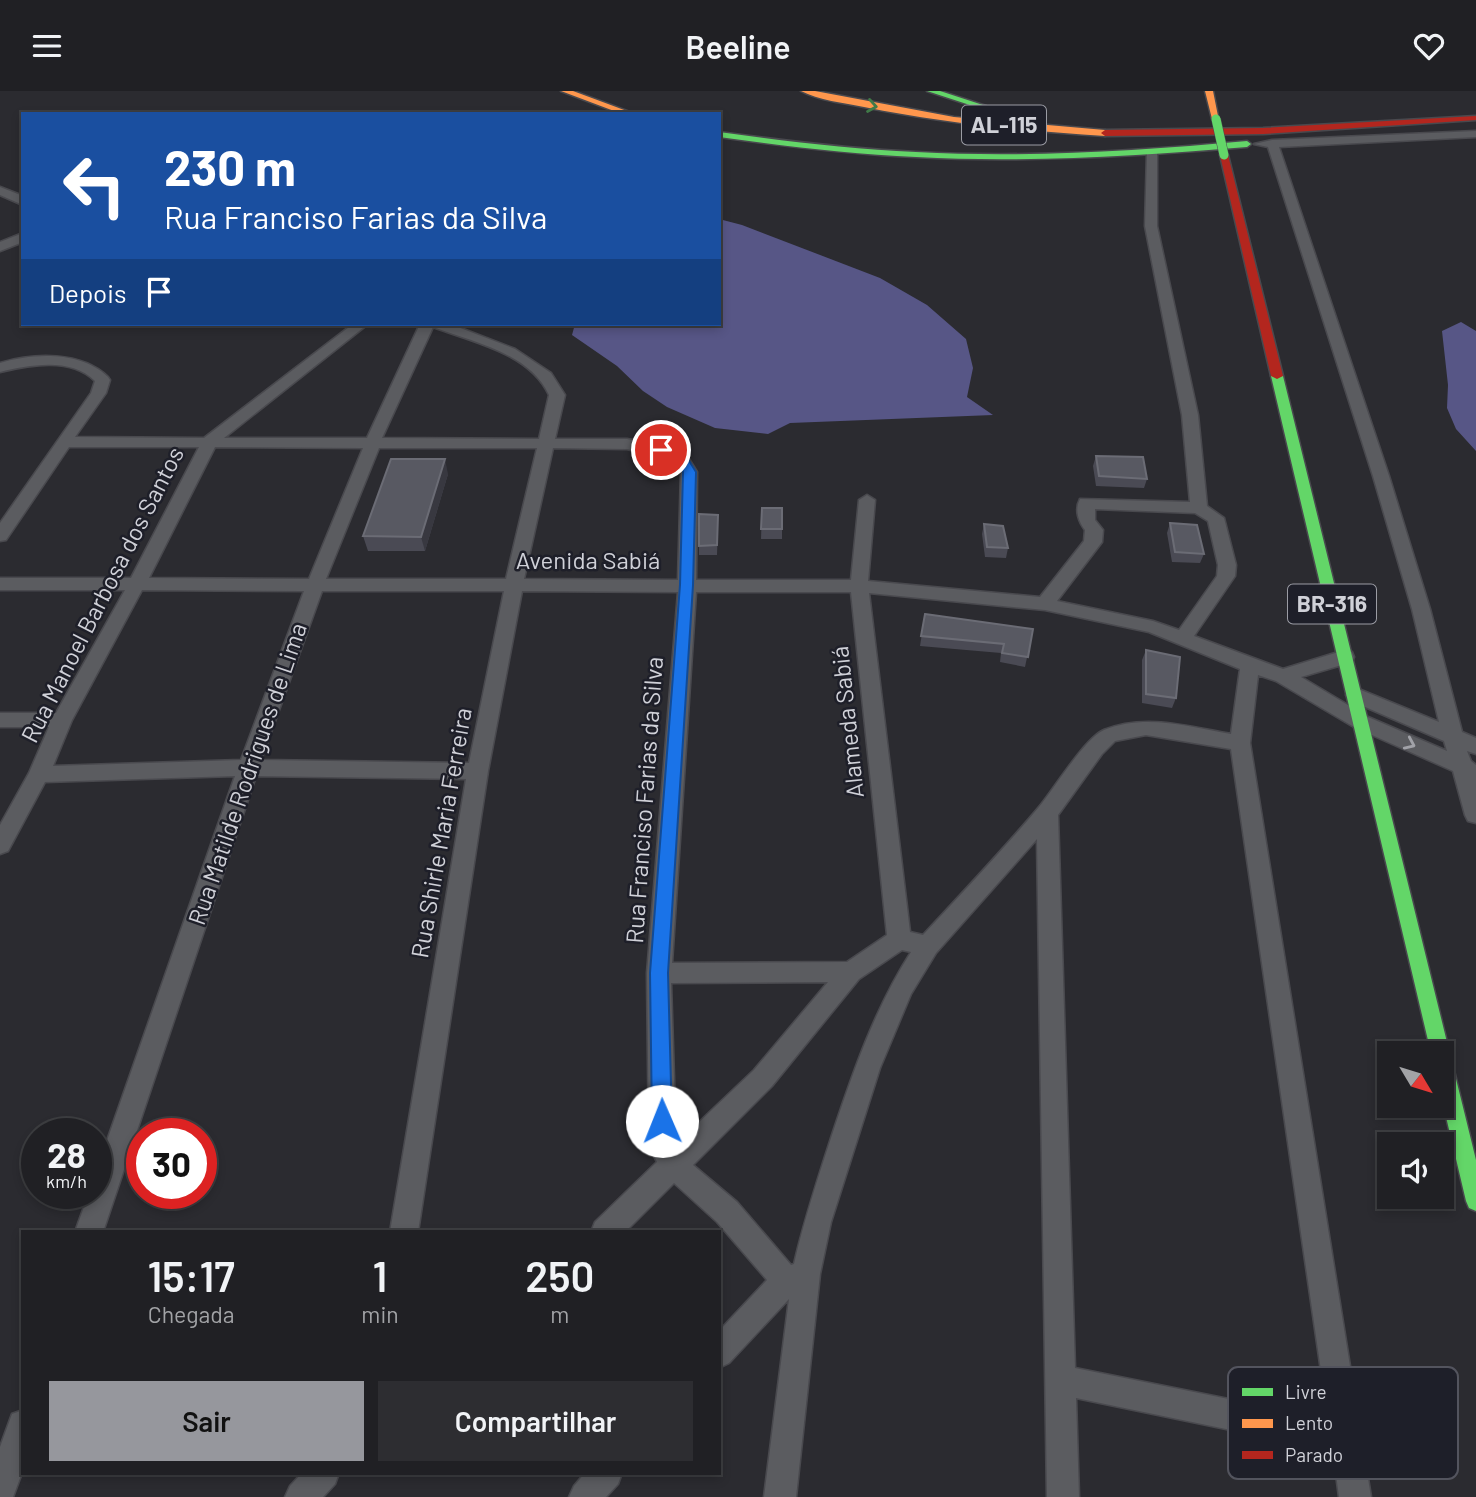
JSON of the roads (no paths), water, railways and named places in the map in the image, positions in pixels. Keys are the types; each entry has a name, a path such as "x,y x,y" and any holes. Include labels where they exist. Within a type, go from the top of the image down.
{"main road":[{"path":"565,91 625,112"},
{"name":"AL-115","path":"806,91 918,114 1014,127 1113,133 1206,134"},
{"path":"932,91 1014,115 1050,122 1206,134 1476,118"},
{"name":"BR-316","path":"1209,91 1437,1041"},
{"path":"721,134 912,158 994,159 1153,153 1247,144"},
{"path":"1454,1110 1476,1201"}],"street":[{"path":"1247,144 1476,134"},
{"path":"1372,139 1403,146 1476,146"},
{"path":"1272,143 1381,476 1421,609 1453,735 1468,769 1476,815"},
{"path":"1153,153 1151,226 1190,415 1199,507"},
{"path":"0,191 21,200"},
{"path":"0,247 21,238"},
{"path":"210,441 358,326"},
{"name":"Rua Matilde Rodrigues de Lima","path":"90,1230 248,768 315,585 373,442 426,326"},
{"name":"Rua Shirle Maria Ferreira","path":"404,1230 478,771 514,585 557,395 547,377 529,363 443,326"},
{"path":"0,368 13,362 48,359 99,375 103,380 98,393 0,536"},
{"name":"Rua Manoel Barbosa dos Santos","path":"0,845 40,774 62,720 138,582 210,441"},
{"path":"62,442 545,445"},
{"name":"Rua Franciso Farias da Silva","path":"545,445 627,444 661,450 680,457 690,472 687,585 659,973 662,1145 674,1166"},
{"name":"Alameda Sabiá","path":"867,500 859,586 899,939"},
{"path":"1045,604 1093,543 1094,530 1087,521 1086,503 1199,507 1216,518 1227,565 1226,576 1183,638"},
{"name":"Avenida Sabiá","path":"0,584 138,582 859,586 1045,604 1153,627 1250,666 1283,676 1361,722 1468,769"},
{"path":"1283,676 1345,657"},
{"path":"1250,666 1240,743 1335,1367"},
{"path":"1356,695 1476,746"},
{"path":"0,720 62,720"},
{"path":"780,1497 796,1278 867,1068 901,988 928,946 1046,813 1108,736 1126,730 1146,729 1240,743"},
{"path":"40,774 248,768 478,771"},
{"path":"1046,813 1063,1497"},
{"path":"607,1230 763,1079 851,972 899,939 928,946"},
{"path":"659,973 851,972"},
{"path":"674,1166 796,1278"},
{"path":"721,1351 796,1278"},
{"path":"1062,1380 1228,1414"},
{"path":"0,1491 21,1431"},
{"path":"301,1497 322,1475"},
{"path":"585,1497 605,1475"},
{"path":"1352,1479 1355,1497"}]}
